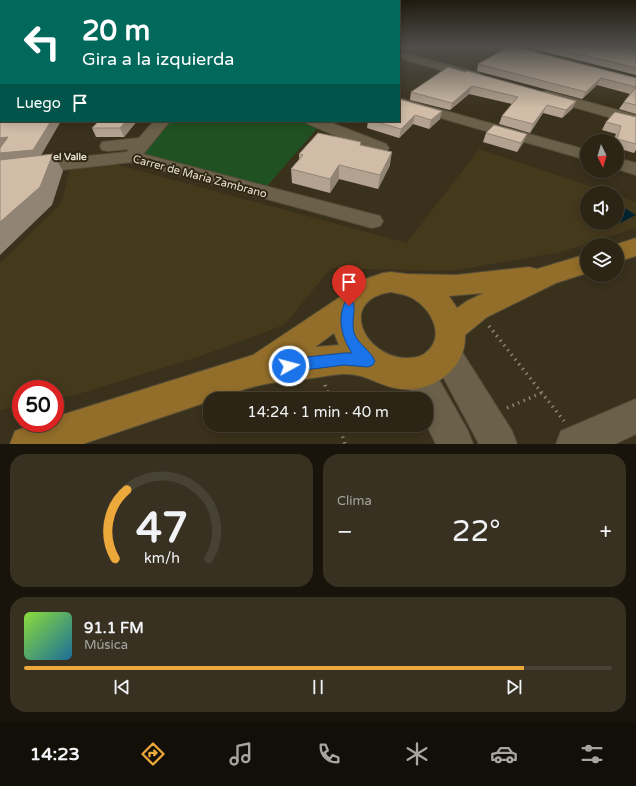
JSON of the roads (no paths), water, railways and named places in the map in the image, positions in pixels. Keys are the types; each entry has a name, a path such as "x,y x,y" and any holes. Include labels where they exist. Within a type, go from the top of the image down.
{"main road":[{"path":"624,251 636,247"},
{"path":"546,276 456,286 391,282 378,283 366,288 356,295 349,306 346,319 348,334 356,348 368,361 384,369 401,374 418,373 430,369 439,363 448,341 477,310 546,276 580,265"},
{"path":"405,283 421,290 435,300 445,313 448,341"},
{"path":"260,369 349,306"},
{"path":"28,444 260,369 344,359 368,361"}],"street":[{"path":"442,67 491,80"},
{"path":"537,93 636,120"},
{"path":"400,102 580,153"},
{"path":"132,157 161,122"},
{"path":"319,122 380,148"},
{"name":"Carrer de María Zambrano","path":"0,159 145,142"},
{"name":"Carrer de María Zambrano","path":"0,171 132,157 372,221"},
{"path":"624,165 636,169"},
{"path":"448,341 492,431"},
{"path":"418,373 455,444"},
{"path":"578,443 636,416"}],"water":[{"path":"624,208 636,215 624,221"}],"district":[{"name":"el Valle","path":"70,156"}]}
